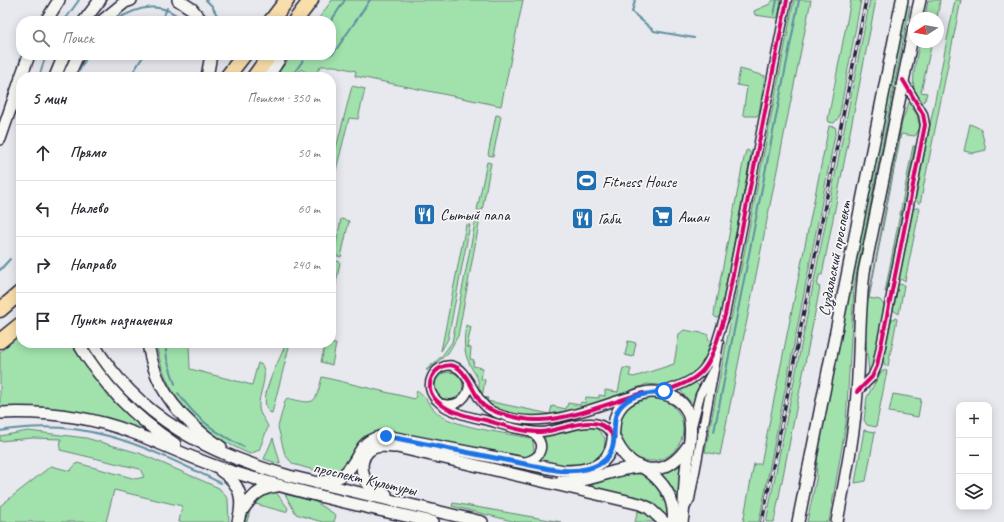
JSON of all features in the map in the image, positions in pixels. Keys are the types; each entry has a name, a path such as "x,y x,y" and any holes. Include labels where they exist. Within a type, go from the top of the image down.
{"highway":[{"path":"275,16 287,0"},
{"path":"299,16 311,0"},
{"path":"231,72 240,60"},
{"path":"258,72 266,60"},
{"path":"0,310 16,296"},
{"path":"0,341 16,328"}],"main road":[{"path":"49,16 59,0"},
{"path":"88,16 100,0"},
{"path":"108,16 125,2 131,0"},
{"path":"178,0 192,9 198,16"},
{"path":"307,16 317,0"},
{"name":"Суздальский проспект","path":"798,522 902,0"},
{"path":"917,12 920,0"},
{"name":"Суздальский проспект","path":"837,522 849,462 857,392 860,305 864,272 910,48"},
{"path":"23,72 27,60"},
{"path":"57,72 62,60"},
{"path":"70,72 76,60"},
{"path":"208,72 210,60"},
{"path":"271,72 279,60"},
{"path":"0,139 16,92"},
{"path":"81,348 87,359 116,397 156,432 194,457"},
{"path":"96,348 109,367 134,395 170,426 193,440 241,461"},
{"path":"149,348 158,379 175,408 200,433 241,461"},
{"path":"317,483 338,478 344,474 362,447 368,442 382,436 564,471 590,468 600,463 609,455 613,446 613,425 617,413 623,404 643,393 659,392 673,398 685,408 692,427 682,517"},
{"path":"0,413 34,412 86,418 131,432 194,457"},
{"path":"614,436 625,457 660,481 671,497 673,522"},
{"path":"542,481 577,481 619,469 654,469 676,461 690,443"},
{"path":"402,503 372,488 365,479 362,462 370,450 381,446 397,447 640,504 658,514 664,522"},
{"name":"проспект Культуры","path":"194,457 279,486 410,519 433,522"},
{"name":"проспект Культуры","path":"241,461 258,468 317,483 482,522"},
{"path":"206,462 228,476 235,483 241,502 239,517"},
{"path":"239,517 253,495 267,487 279,486"}],"street":[{"path":"659,392 686,384 703,371 709,362 726,312 787,0"},
{"path":"857,392 872,377 877,366 925,125 923,114 903,80"},
{"path":"682,517 690,498 715,368 720,330"},
{"path":"522,462 534,460 540,452 541,443 536,435 530,432 456,412 437,401 432,395 430,384 432,376 440,368 451,366 458,368 464,373 468,383 482,404 490,410 530,420 559,417 643,393"},
{"path":"692,427 700,395 715,368"},
{"path":"437,401 448,405 459,402 466,394 468,383"},
{"path":"530,432 555,430 592,423 603,425 611,431 614,436"}],"green space":[{"path":"332,0 523,0 501,106 355,76 356,71 335,66 321,66 317,72 306,72 301,69 299,72 279,72 288,60 336,60 336,16 321,16"},
{"path":"773,0 781,0 778,17 755,15 754,11 770,4"},
{"path":"794,0 811,0 720,455 705,452"},
{"path":"851,0 861,0 839,117 834,123 829,122 828,119"},
{"path":"870,0 876,0 822,275 819,275 817,286 820,287 774,522 766,522"},
{"path":"928,0 940,0 938,12 926,12"},
{"path":"955,0 961,0 920,204 915,200"},
{"path":"906,5 910,6 854,287 846,423 829,522 807,522 816,480 818,451"},
{"path":"919,48 931,48 921,92 927,93 925,100 922,103 917,98 915,91 915,65"},
{"path":"740,69 765,76 759,113 757,116 745,116 743,114 747,87 737,85"},
{"path":"352,86 365,89 358,119 349,118 336,170 336,148"},
{"path":"909,102 917,115 920,128 915,136 901,134 869,298 880,300 885,306 873,366 869,373 865,333 867,305 902,122"},
{"path":"496,115 501,116 493,156 488,155"},
{"path":"970,124 981,129 986,150 973,153 964,151"},
{"path":"829,126 835,127 836,130 759,522 743,522 754,464 761,464"},
{"path":"913,146 915,146 887,292 885,292"},
{"path":"748,150 751,154 720,316 717,318 714,316 715,307 744,158 746,151"},
{"path":"487,162 491,163 482,211 477,210"},
{"path":"920,208 905,281 899,279 913,209"},
{"path":"476,218 480,219 458,336 448,353 428,370 426,370 442,356 452,342"},
{"path":"341,219 349,221 341,257 336,256 336,245"},
{"path":"466,225 470,225 448,339 441,351"},
{"path":"336,261 340,262 336,284"},
{"path":"898,284 904,285 899,314 893,310"},
{"path":"895,318 897,319 888,366 885,365 883,361 891,320"},
{"path":"466,325 471,327 467,347 471,348 470,359 474,360 473,366 483,368 481,379 485,380 482,397 488,398 487,401 550,414 552,406 566,409 568,403 580,405 581,402 585,403 586,397 599,398 599,395 605,396 605,390 618,392 623,368 631,369 629,376 634,377 674,364 679,334 684,330 707,334 710,343 704,364 698,372 671,386 647,384 580,410 535,418 490,408 479,396 478,381 469,363 465,349 464,340"},
{"path":"16,338 16,348 76,348 109,395 150,432 149,434 0,409 0,352"},
{"path":"628,341 636,343 633,357 625,355"},
{"path":"157,348 189,348 190,369 252,385 258,363 262,365 264,370 264,380 259,407 260,413 268,427 259,450 250,454 231,445 200,424 187,412 176,397 161,363"},
{"path":"284,348 289,348 272,413 269,412 266,406 265,398 271,378"},
{"path":"324,348 335,348 332,365 321,362"},
{"path":"885,370 887,371 876,427 867,425 864,420 867,397 881,372"},
{"path":"449,372 459,376 463,386 459,396 449,400 439,396 435,386 439,376"},
{"path":"322,377 415,399 417,390 423,395 436,412 448,420 470,427 530,438 533,441 534,452 526,457 383,430 365,437 358,442 344,467 335,473 317,471 293,464 285,455 278,427 285,401 287,398 304,402 313,401 318,393"},
{"path":"695,382 700,387 693,405 680,390"},
{"path":"893,394 921,399 918,417 889,412"},
{"path":"651,397 663,399 674,406 681,417 683,429 681,441 674,452 663,459 651,461 639,459 628,452 621,441 619,429 621,417 628,406 639,399"},
{"path":"589,427 596,428 605,438 604,452 594,462 571,467 540,461 545,451 545,437"},
{"path":"864,430 875,432 866,481 855,483"},
{"path":"28,431 86,438 139,453 219,488 228,499 229,522 179,522 182,506 114,490 106,522 0,522 0,506 51,466 70,471 77,463 136,479 144,477 140,469 60,450 61,439 32,438 0,441 0,436"},
{"path":"273,438 280,462 280,464 264,459"},
{"path":"681,465 680,508 676,508 657,475 667,473"},
{"path":"630,473 641,474 649,477 660,487 671,519 667,519 660,511 641,500 619,493 586,486"},
{"path":"275,491 288,508 287,511 285,512 252,503 247,522 245,522 249,508 251,504 254,500"},
{"path":"285,494 314,501 336,515 334,522 322,522 296,514"},
{"path":"453,503 561,522 516,522 452,506"},
{"path":"638,511 646,514 656,522 635,522"}],"waterway":[{"path":"68,16 79,0"},
{"path":"206,0 212,6 217,16"},
{"path":"334,16 345,0"},
{"path":"336,50 370,0"},
{"path":"635,0 632,12 654,31 694,38"},
{"path":"774,15 777,0"},
{"path":"714,432 799,0"},
{"path":"123,16 141,9 150,8 167,10 177,16"},
{"path":"164,16 167,8"},
{"path":"41,72 44,60"},
{"path":"79,71 85,60"},
{"path":"133,72 141,60"},
{"path":"295,72 303,60"},
{"path":"0,270 10,259"},
{"path":"166,348 167,359 175,384"},
{"path":"178,393 199,418 216,431 244,447"},
{"path":"0,431 31,427 88,431 141,447 221,483"}],"railway":[{"path":"762,522 866,0"}],"cycle path":[{"path":"659,392 676,387 699,374 706,366 716,345 725,315 787,0"},
{"path":"857,392 872,377 877,366 925,125 923,114 903,80"},
{"path":"614,437 610,431 595,423 579,424 547,431 534,432 463,415 448,409 436,400 430,389 431,379 435,372 440,368 448,365 455,366 466,377 483,405 493,411 530,420 565,417 592,410 643,393"}],"place":[{"name":"Fitness House","path":"587,181"},
{"name":"Сытый папа","path":"424,214"},
{"name":"Ашан","path":"663,216"},
{"name":"Габи","path":"583,218"}],"route":[{"path":"386,436 522,462 550,469 574,471 594,466 609,455 613,446 613,425 617,413 623,404 643,393 664,391"}]}
